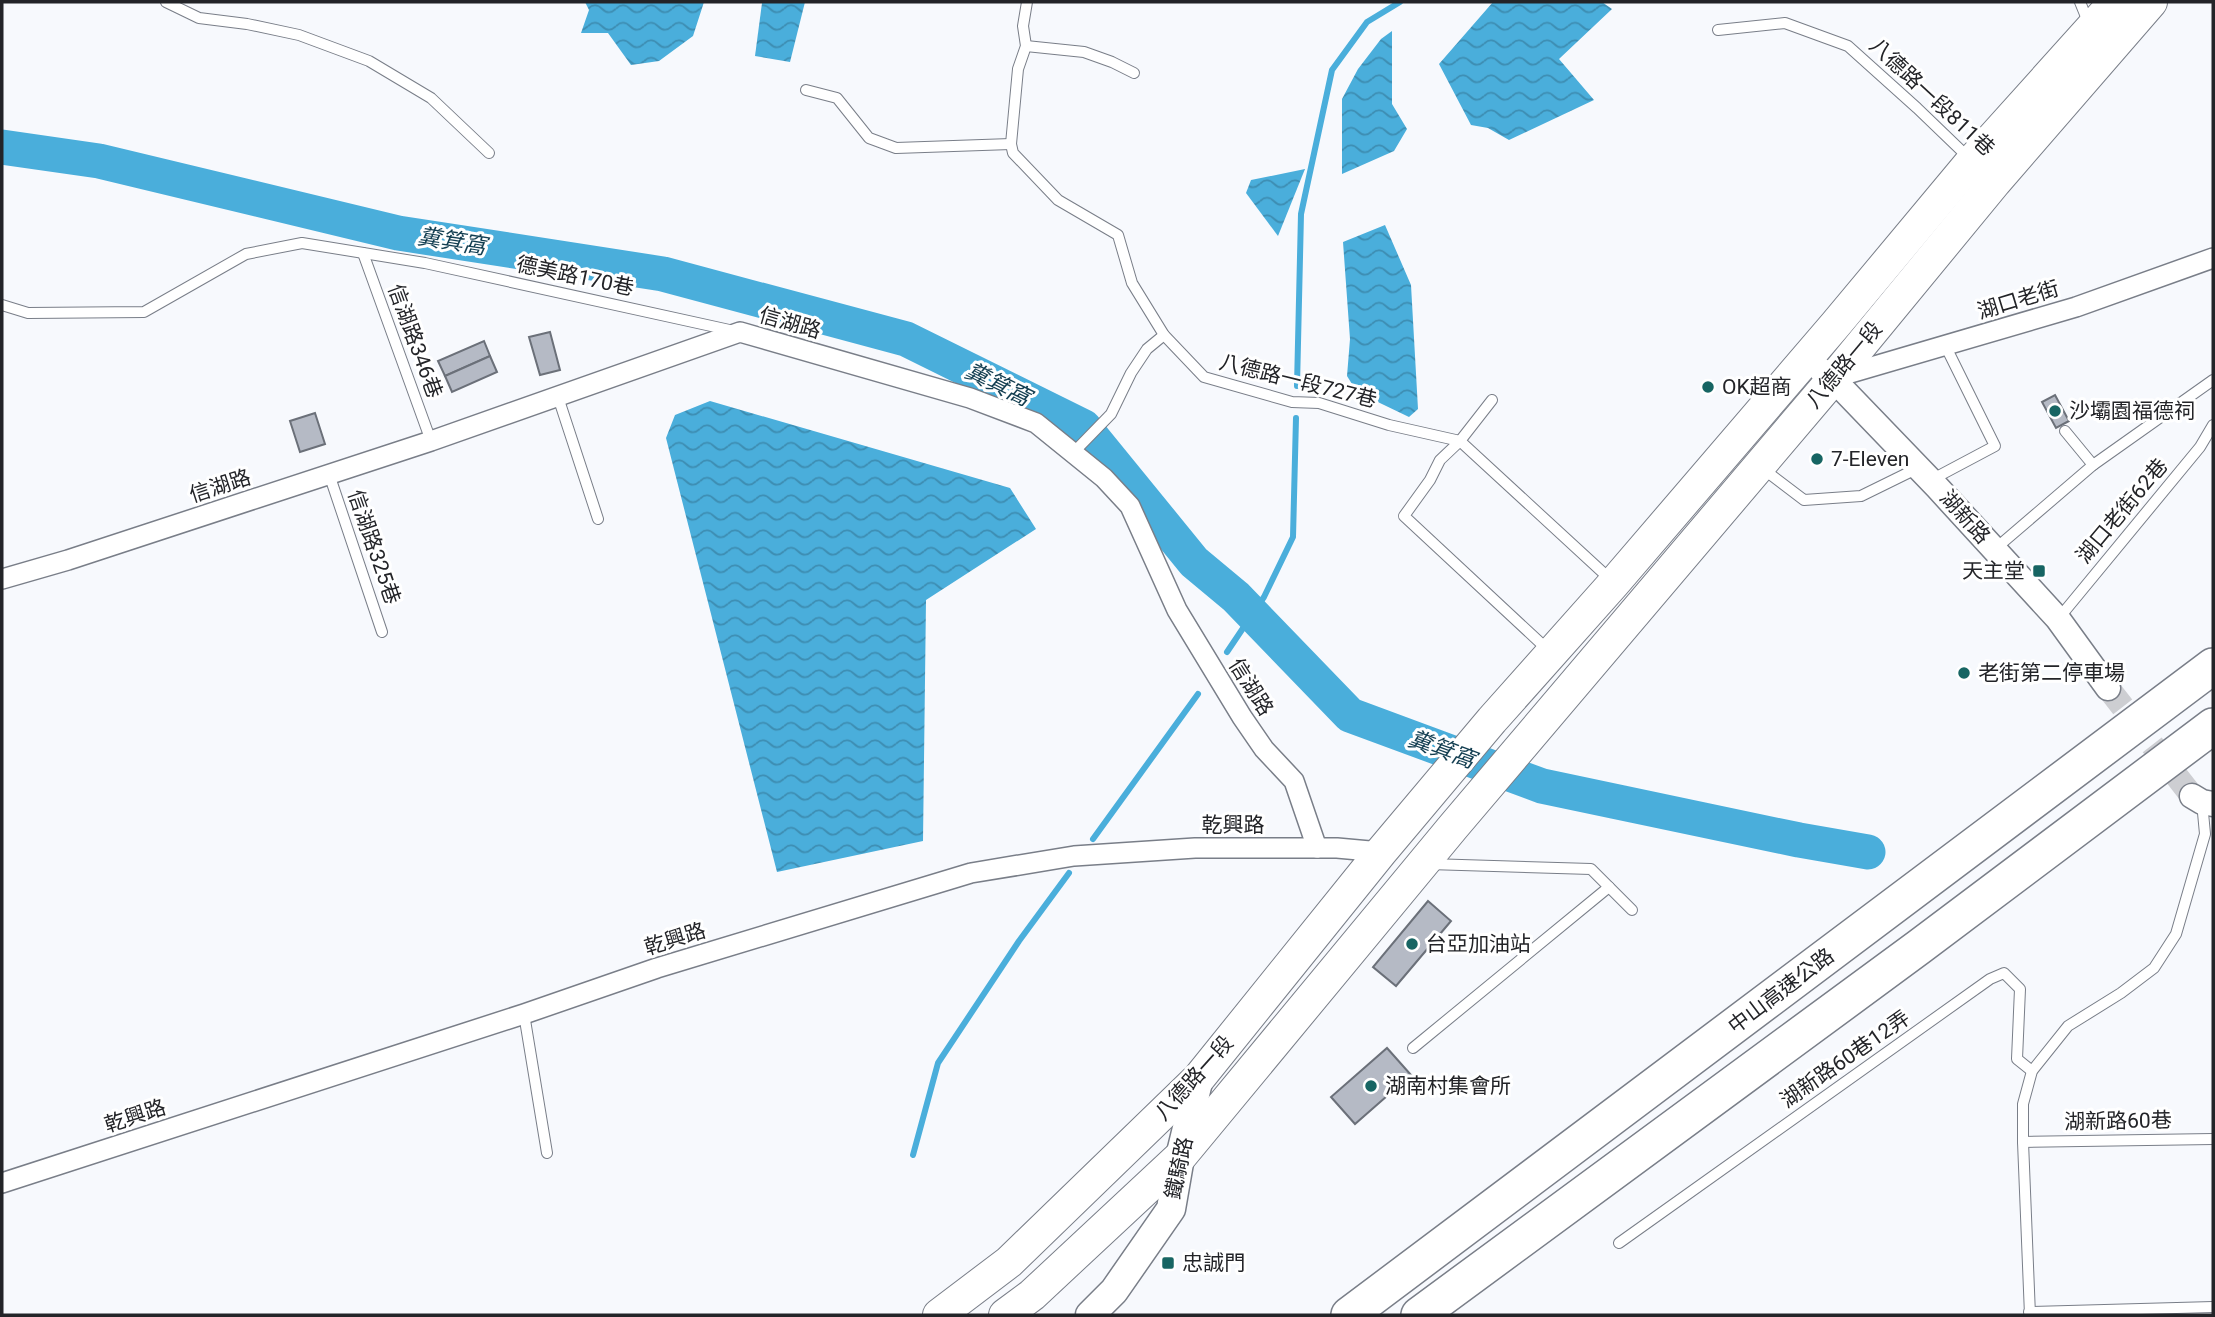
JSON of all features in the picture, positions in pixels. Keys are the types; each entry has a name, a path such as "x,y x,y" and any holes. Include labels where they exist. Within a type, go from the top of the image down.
{"highway":[{"name":"中山高速公路","path":"1349,1315 2213,666"},
{"path":"1419,1315 1930,939 2213,726"}],"main road":[{"name":"八德路一段","path":"1005,1315 1032,1295 1180,1157 1452,827 1833,379 1984,171 2086,15 2115,2"},
{"name":"八德路一段","path":"939,1315 1009,1262 1199,1078 1381,852 1492,720 1614,583 1807,358 1984,171 2151,2"},
{"name":"鐵騎路","path":"1090,1315 1114,1291 1171,1209 1199,1078"}],"street":[{"name":"湖口老街","path":"1833,379 2076,307 2213,258"},
{"name":"信湖路","path":"2,579 68,560 431,441 740,332 970,398 1036,423 1079,447 1130,506 1177,610 1242,717 1264,749 1294,781 1317,848"},
{"name":"湖新路","path":"1807,358 1833,379 1925,474 2058,619 2108,688"},
{"name":"乾興路","path":"2,1183 524,1014 657,968 971,873 1088,855 1195,848 1317,848 1381,852"}],"lane":[{"path":"166,2 199,18 247,24 299,35 369,61 431,98 489,153"},
{"path":"807,90 837,98 869,138 896,148 1011,144 1018,69 1026,46 1023,26 1027,2"},
{"name":"八德路一段811巷","path":"1718,30 1785,23 1848,46 1984,171"},
{"path":"1026,46 1084,52 1134,73"},
{"name":"八德路一段727巷","path":"1011,144 1013,153 1058,200 1118,235 1132,283 1164,335 1204,377 1292,402 1320,402 1390,425 1460,441 1614,583"},
{"name":"德美路170巷","path":"2,305 28,313 144,312 246,254 302,243 425,263 740,332"},
{"name":"信湖路346巷","path":"363,253 431,441"},
{"path":"1079,447 1111,414 1131,373 1147,349 1164,335"},
{"path":"1758,466 1804,500 1861,496 1996,446 1945,345"},
{"path":"1994,549 2093,465 2213,380"},
{"path":"558,397 598,519"},
{"path":"1492,400 1460,441 1440,460 1430,480 1404,516 1552,653"},
{"name":"湖口老街62巷","path":"2058,619 2200,447 2213,425"},
{"path":"2065,431 2093,465"},
{"name":"信湖路325巷","path":"329,474 382,632"},
{"path":"2202,801 2205,834 2176,934 2154,968 2121,993 2068,1026 2032,1071 2023,1104 2023,1142 2029,1314 2213,1307"},
{"path":"1422,864 1591,869 1632,910"},
{"path":"1413,1048 1609,887"},
{"name":"湖新路60巷12弄","path":"1619,1243 1990,979 2004,973 2020,989 2017,1059 2032,1071"},
{"path":"524,1014 547,1153"},
{"name":"湖新路60巷","path":"2023,1142 2213,1139"}],"water":[{"path":"585,2 704,2 693,36 659,61 631,65 608,33 581,33 589,10"},
{"path":"764,2 805,2 790,62 755,56"},
{"path":"1493,2 1602,2 1612,9 1559,59 1594,100 1509,140 1488,128 1471,125 1439,64"},
{"path":"1392,31 1392,104 1407,129 1394,151 1342,174 1342,99 1358,69 1381,39"},
{"path":"1305,169 1278,236 1246,193 1251,180"},
{"path":"1385,225 1411,285 1418,409 1409,417 1357,392 1347,376 1350,339 1343,242"},
{"path":"710,401 1010,488 1036,529 926,600 923,841 777,872 666,438 675,415"}],"building":[{"path":"550,332 560,370 540,375 529,337"},
{"path":"484,341 490,356 445,376 438,361"},
{"path":"490,356 497,372 452,392 445,376"},
{"name":"沙壩園福德祠","path":"2055,395 2069,421 2056,428 2042,402"},
{"path":"315,413 325,444 300,452 290,421"},
{"name":"台亞加油站","path":"1428,901 1451,921 1396,986 1373,967"},
{"name":"湖南村集會所","path":"1387,1048 1411,1075 1355,1124 1331,1097"}],"waterway":[{"path":"1297,386 1301,214 1332,70 1367,22 1400,2"},
{"name":"糞箕窩","path":"2,147 99,161 398,233 663,274 906,339 1084,427 1194,562 1236,597 1350,715 1542,786 1868,852"},
{"path":"1227,652 1264,597 1293,537 1296,418"},
{"path":"1093,839 1198,694"},
{"path":"913,1155 938,1063 1019,941 1069,873"}],"tunnel":[{"path":"2108,688 2192,796"}],"place":[{"name":"OK超商","path":"1708,387"},
{"name":"沙壩園福德祠","path":"2055,411"},
{"name":"7-Eleven","path":"1817,459"},
{"name":"天主堂","path":"2039,571"},
{"name":"老街第二停車場","path":"1964,673"},
{"name":"台亞加油站","path":"1412,944"},
{"name":"湖南村集會所","path":"1371,1086"},
{"name":"忠誠門","path":"1168,1263"}]}
